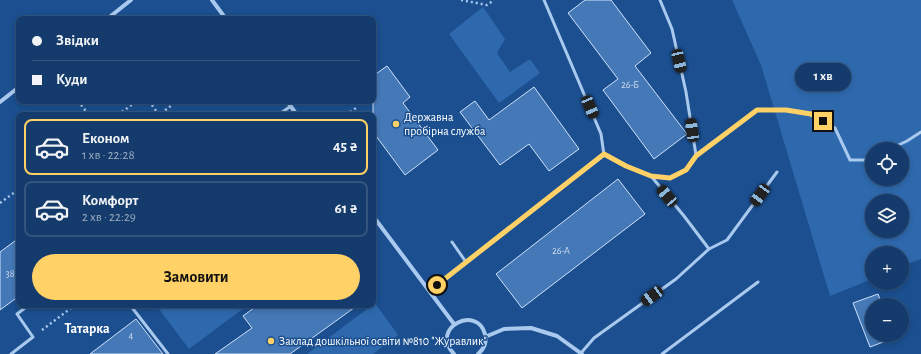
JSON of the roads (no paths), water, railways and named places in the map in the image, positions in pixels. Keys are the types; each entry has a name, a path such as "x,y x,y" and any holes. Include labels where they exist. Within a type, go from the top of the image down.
{"street":[{"path":"110,16 131,0"},
{"path":"212,0 224,16"},
{"path":"0,102 16,89"},
{"path":"291,106 295,112"},
{"path":"376,220 454,324"},
{"path":"454,354 450,350 447,339 450,329 459,321 470,320 476,322 484,331 485,343 478,354"},
{"path":"485,337 504,329 532,328 557,336 582,354"},
{"path":"446,354 450,350"}],"lane":[{"path":"544,0 601,134 604,154"},
{"path":"660,0 672,29 686,92 696,156"},
{"path":"282,112 291,106"},
{"path":"604,154 626,166 651,176 670,178 686,170 696,156 757,110 786,110 811,114 835,128 850,160 865,160"},
{"path":"905,142 921,132"},
{"path":"429,291 604,154"},
{"path":"582,354 594,338 676,279 709,249 727,240 777,172"},
{"path":"651,176 709,249"},
{"path":"452,242 466,262"},
{"path":"662,354 758,282"},
{"path":"11,354 33,337 17,314 25,308"},
{"path":"132,308 168,354"}],"place":[{"name":"Державна пробірна служба","path":"396,124"},
{"name":"Заклад дошкільної освіти №810 \"Журавлик\"","path":"271,341"}],"district":[{"name":"Татарка","path":"87,329"}]}
